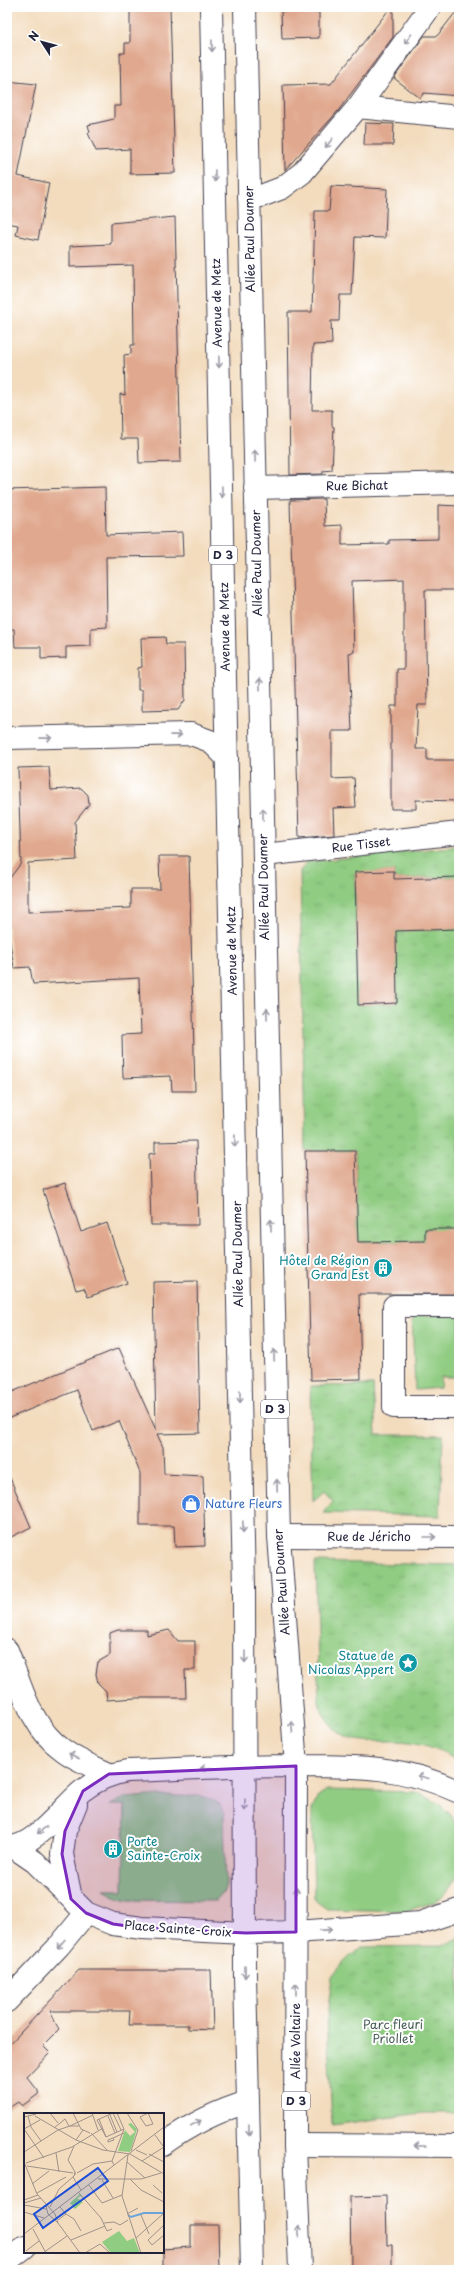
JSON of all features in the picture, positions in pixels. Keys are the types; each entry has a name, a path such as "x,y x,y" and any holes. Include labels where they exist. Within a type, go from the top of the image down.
{"main road":[{"name":"Avenue de Metz","path":"211,7 234,1102"},
{"name":"Allée Paul Doumer","path":"245,7 279,1536 296,1766"},
{"path":"249,197 261,196 282,188 302,173 358,107 430,7"},
{"path":"358,107 459,117"},
{"name":"Rue Bichat","path":"255,488 459,483"},
{"path":"7,738 191,734 210,741 227,758"},
{"name":"Rue Tisset","path":"264,855 459,833"},
{"name":"Allée Paul Doumer","path":"234,1102 244,1588 245,1766"},
{"path":"459,1306 394,1306 394,1407 459,1407"},
{"name":"Rue de Jéricho","path":"279,1536 459,1537"},
{"path":"7,1650 32,1715 46,1736 63,1751 109,1774"},
{"name":"Place Sainte-Croix","path":"10,1847 40,1832 83,1791 109,1774 245,1766 376,1767 432,1779 459,1792"},
{"name":"D 3","path":"245,1766 248,2102 252,2270"},
{"name":"D 3","path":"296,1766 296,1932"},
{"path":"7,2001 59,1946 78,1906 62,1854 65,1831 83,1791"},
{"name":"Place Sainte-Croix","path":"10,1847 35,1862 78,1906 113,1924 142,1928 246,1933 296,1932 420,1923 459,1910"},
{"name":"Allée Voltaire","path":"296,1932 295,2145 300,2270"},
{"path":"164,2143 182,2130 217,2111 248,2102"},
{"path":"295,2145 459,2146"},
{"path":"7,2261 24,2248"}],"highlighted area":[{"path":"296,1766 296,1932 246,1933 142,1928 113,1924 86,1913 71,1899 62,1854 65,1831 83,1791 109,1774"}],"green space":[{"path":"459,846 459,877 394,879 394,871 355,873 358,1005 397,1003 395,931 459,929 459,1229 433,1231 433,1229 425,1229 425,1241 358,1242 355,1151 305,1151 300,871 307,862"},
{"path":"459,1315 459,1377 441,1377 440,1388 415,1390 412,1316"},
{"path":"373,1385 376,1435 443,1435 440,1516 323,1513 333,1501 324,1491 313,1501 310,1386"},
{"path":"315,1562 459,1565 459,1760 422,1744 400,1741 360,1741 349,1738 339,1732 329,1722 319,1706"},
{"path":"327,1790 415,1792 438,1803 451,1815 459,1831 459,1872 447,1892 435,1902 406,1911 327,1909 317,1902 314,1897 312,1810 318,1796"},
{"path":"149,1796 202,1796 220,1804 224,1814 226,1885 223,1893 216,1901 128,1900 119,1898 104,1890 123,1890 125,1805 110,1805 125,1798"},
{"name":"Parc fleuri Priollet","path":"459,1938 459,2113 423,2113 332,2125 327,2016 332,1977 344,1962 361,1947 442,1946"}],"building":[{"path":"130,7 170,7 175,173 130,174 130,149 96,151 88,133 90,132 88,125 114,119 114,106 121,106 120,53 125,53 125,43 130,43"},
{"path":"391,7 393,7 393,37 338,111 285,170 283,85 331,84"},
{"path":"459,8 459,96 424,93 420,98 394,78 424,36 437,36"},
{"path":"281,11 319,12 319,38 282,39"},
{"path":"7,81 36,84 18,176 49,183 38,240 16,235 18,225 7,223"},
{"path":"365,123 394,124 393,145 364,145"},
{"path":"331,186 387,189 385,238 355,237 352,295 340,295 339,321 331,321 332,344 313,345 312,410 332,410 332,426 334,427 332,470 323,471 323,474 290,475 288,312 312,312 315,211 329,211"},
{"path":"175,217 181,462 139,463 138,439 121,439 120,394 125,395 124,355 131,354 131,345 134,345 133,265 70,267 70,246 111,244 111,223"},
{"path":"105,487 106,535 182,532 183,556 106,557 107,627 91,628 91,646 66,647 66,658 41,659 41,647 15,647 14,629 7,629 7,490"},
{"path":"324,499 325,526 342,525 342,545 389,544 389,540 438,539 438,505 459,506 459,590 425,590 427,705 418,705 416,749 427,749 427,760 459,760 459,801 416,800 416,809 391,809 391,706 397,706 397,669 404,669 404,579 352,581 354,652 349,653 352,731 332,731 332,779 354,778 356,807 333,808 334,835 299,838 290,500"},
{"path":"165,637 166,644 184,644 185,700 178,710 142,711 142,690 138,690 138,668 142,667 141,638"},
{"path":"49,767 51,790 81,788 88,795 89,804 75,822 77,860 28,863 28,912 131,908 131,889 160,889 159,856 189,856 195,1091 172,1091 171,1076 123,1078 122,1035 141,1034 139,978 33,984 30,967 14,968 7,924 7,882 21,863 18,768"},
{"path":"394,871 394,879 459,877 459,929 396,931 397,1003 358,1005 355,872"},
{"path":"196,1141 198,1225 151,1225 149,1154 155,1153 155,1142"},
{"name":"Hôtel de Région Grand Est","path":"305,1151 355,1151 358,1242 425,1241 425,1229 459,1229 459,1294 359,1294 361,1379 311,1380"},
{"path":"65,1183 81,1232 107,1223 127,1283 88,1297 84,1288 76,1290 43,1190"},
{"path":"197,1281 200,1433 157,1434 163,1447 164,1474 203,1476 205,1546 175,1547 174,1526 140,1526 140,1473 119,1421 93,1431 77,1390 7,1419 7,1394 119,1348 156,1430 153,1282"},
{"path":"7,1471 31,1527 7,1539"},
{"path":"118,1630 147,1630 147,1635 169,1630 178,1641 195,1641 195,1670 185,1670 186,1698 136,1698 107,1700 106,1691 98,1683 96,1674 98,1662 110,1655 110,1633"},
{"path":"79,1970 211,1970 213,2030 188,2029 188,2025 129,2025 130,2011 50,2011 59,2030 43,2046 50,2053 27,2077 40,2093 22,2106 18,2102 7,2109 7,2047"},
{"path":"386,2196 387,2245 392,2245 392,2270 351,2270 350,2197"},
{"path":"191,2225 218,2225 219,2270 163,2270 164,2249 191,2247"}],"place":[{"name":"Hôtel de Région Grand Est","path":"383,1268"},
{"name":"Nature Fleurs","path":"191,1504"},
{"name":"Statue de Nicolas Appert","path":"408,1663"},
{"name":"Porte Sainte-Croix","path":"113,1849"}]}
